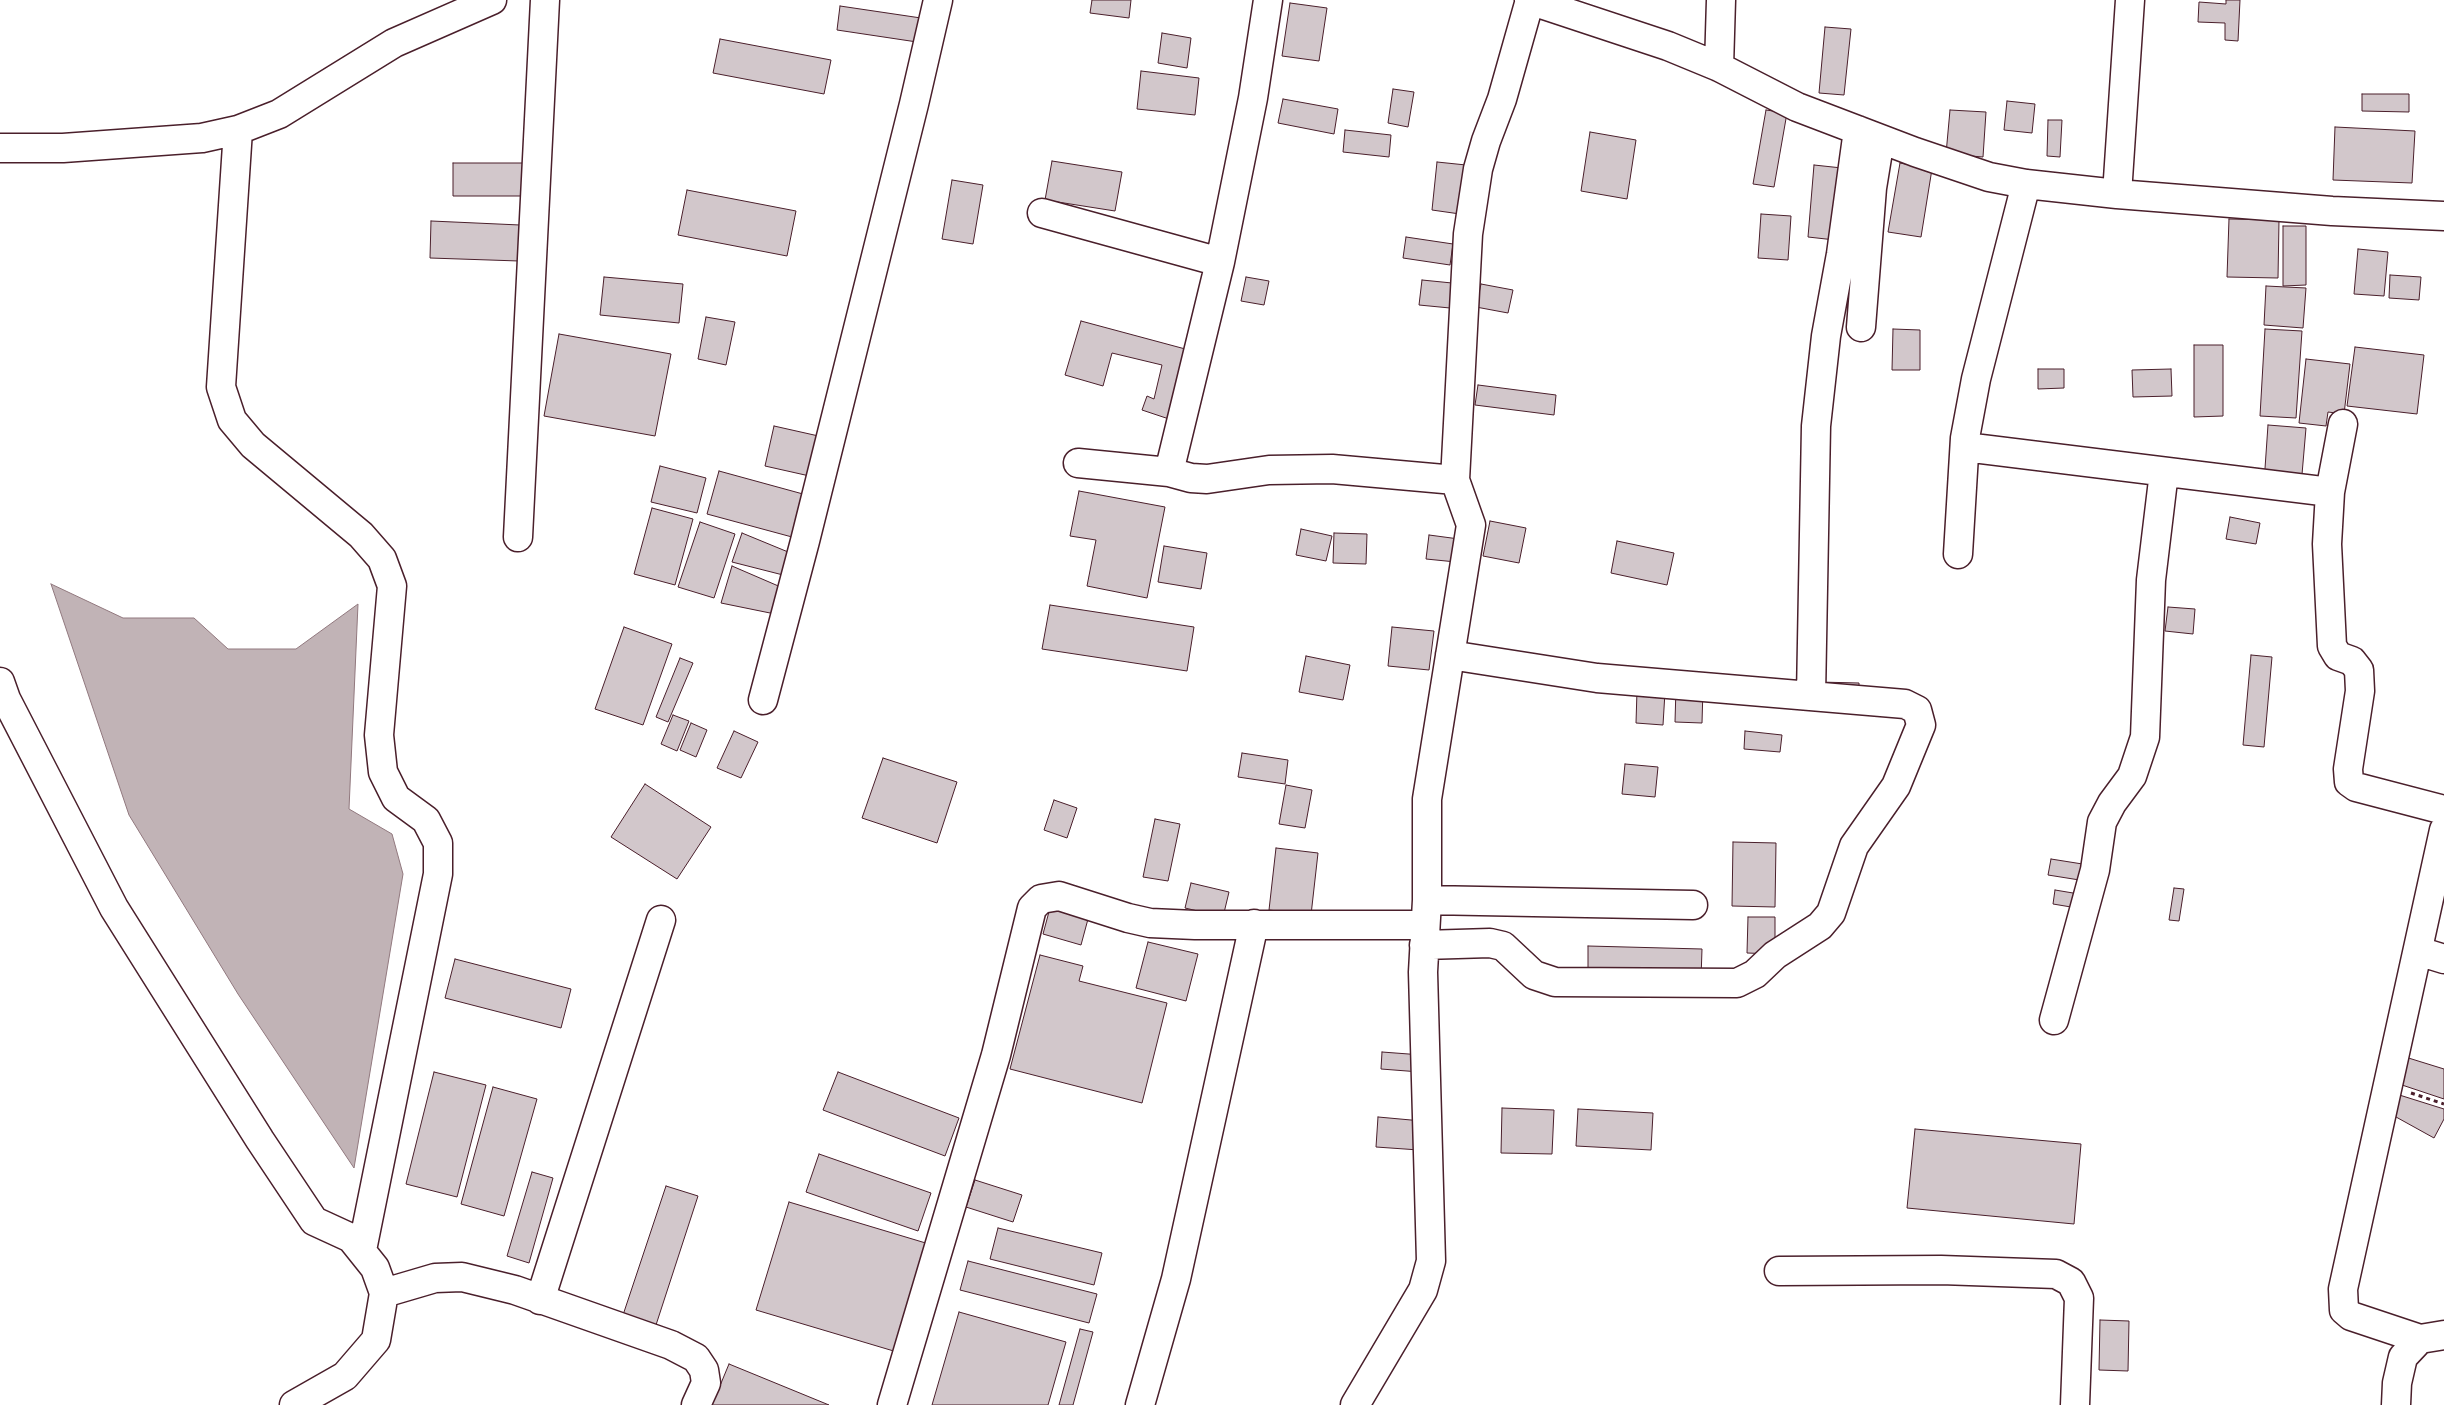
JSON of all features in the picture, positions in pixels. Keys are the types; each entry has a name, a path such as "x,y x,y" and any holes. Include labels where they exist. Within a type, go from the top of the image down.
{"street":[{"path":"0,148 62,148 202,138 238,130 279,114 394,43 492,0"},
{"path":"518,537 545,0"},
{"path":"762,700 914,104 938,0"},
{"path":"1169,472 1220,262 1253,98 1268,0"},
{"path":"1356,1405 1423,1290 1431,1261 1425,923 1427,799 1471,525 1455,480 1468,234 1474,191 1486,141 1502,99 1529,0 1668,46 1719,67 1797,107 1989,177 2026,184 2117,194 2332,211 2444,216"},
{"path":"1719,67 1721,0"},
{"path":"2117,194 2130,0"},
{"path":"238,130 221,387 232,420 253,445 361,535 382,559 392,586 380,735 383,772 396,798 426,820 438,843 438,874 362,1250"},
{"path":"1862,327 1872,188 1869,134"},
{"path":"1811,696 1816,426 1826,336 1841,254 1869,134"},
{"path":"1958,554 1965,447 1976,379 2026,184"},
{"path":"1042,213 1220,262"},
{"path":"2342,424 2330,492 2327,544 2332,646 2338,656 2352,661 2359,670 2360,691 2348,769 2349,782 2356,787 2444,810"},
{"path":"1965,447 2330,492"},
{"path":"1078,463 1169,472 1191,478 1208,479 1269,470 1332,469 1455,480"},
{"path":"2054,1020 2095,870 2102,822 2112,803 2132,776 2145,737 2151,580 2164,472"},
{"path":"1425,923 1503,946 1534,975 1555,982 1736,983 1755,974 1775,955 1820,926 1831,913 1854,846 1896,786 1921,725 1917,710 1905,704 1597,678 1450,655"},
{"path":"0,682 6,700 114,908 260,1140 314,1221 351,1238 375,1268 384,1293 376,1340 345,1376 294,1405"},
{"path":"2432,1337 2351,1316 2344,1310 2343,1289 2444,830"},
{"path":"892,1405 996,1054 1032,908 1041,899 1059,896 1150,923 1195,925 1425,923 1693,906"},
{"path":"540,1300 661,920"},
{"path":"1140,1405 1176,1278 1254,924"},
{"path":"2418,951 2444,959"},
{"path":"1778,1271 1941,1270 2056,1274 2071,1282 2079,1298 2075,1405"},
{"path":"384,1293 435,1278 462,1276 515,1290 671,1345 696,1358 704,1370 706,1383 696,1405"},
{"path":"2396,1405 2397,1383 2403,1357 2432,1337"}],"path":[{"path":"2389,1086 2444,1104"}],"shaded area":[{"path":"51,584 123,618 194,618 228,649 296,649 358,604 349,809 392,834 403,874 354,1168 238,994 129,815"}],"building":[{"path":"1092,0 1131,0 1129,18 1090,13"},
{"path":"2226,0 2240,0 2238,41 2225,40 2225,23 2198,22 2199,2 2226,4"},
{"path":"1290,3 1327,8 1319,61 1282,56"},
{"path":"840,6 921,18 917,42 837,30"},
{"path":"1825,27 1851,29 1844,95 1819,93"},
{"path":"1162,33 1191,38 1187,68 1158,63"},
{"path":"720,39 831,60 824,94 713,73"},
{"path":"1141,71 1199,78 1195,115 1137,109"},
{"path":"1393,89 1414,92 1408,127 1388,123"},
{"path":"2362,94 2409,94 2409,112 2362,111"},
{"path":"1283,99 1338,109 1334,134 1278,123"},
{"path":"2007,101 2035,104 2032,133 2004,130"},
{"path":"1766,110 1787,113 1774,187 1753,184"},
{"path":"1950,110 1986,112 1983,157 1946,154"},
{"path":"2048,120 2062,120 2060,157 2047,156"},
{"path":"2335,127 2415,131 2412,183 2333,180"},
{"path":"1345,130 1391,135 1389,157 1343,152"},
{"path":"1590,132 1636,140 1627,199 1581,191"},
{"path":"1052,161 1122,172 1115,211 1045,200"},
{"path":"1437,162 1466,165 1460,214 1432,210"},
{"path":"453,163 526,163 526,196 453,196"},
{"path":"1900,163 1932,169 1921,237 1888,232"},
{"path":"1814,165 1842,168 1835,240 1808,237"},
{"path":"952,180 983,185 973,244 942,239"},
{"path":"687,190 796,211 787,256 678,235"},
{"path":"1761,214 1791,216 1788,260 1758,258"},
{"path":"2229,219 2279,220 2278,278 2227,277"},
{"path":"431,221 520,225 519,261 430,258"},
{"path":"2283,226 2306,226 2306,285 2283,286"},
{"path":"1406,237 1453,244 1450,265 1403,258"},
{"path":"2358,249 2388,252 2384,296 2354,294"},
{"path":"2390,275 2421,277 2419,300 2389,298"},
{"path":"604,277 683,284 679,323 600,315"},
{"path":"1246,277 1269,281 1264,305 1241,301"},
{"path":"1422,280 1452,283 1450,308 1419,305"},
{"path":"1481,284 1513,290 1508,313 1476,307"},
{"path":"2266,286 2306,288 2303,328 2264,325"},
{"path":"706,317 735,322 726,365 698,359"},
{"path":"1081,321 1189,350 1172,420 1142,410 1147,396 1154,399 1162,365 1112,353 1103,386 1065,375"},
{"path":"1893,329 1920,330 1920,370 1892,370"},
{"path":"2265,329 2302,331 2296,418 2260,416"},
{"path":"559,334 671,354 655,436 544,416"},
{"path":"2194,345 2223,345 2223,416 2194,417"},
{"path":"2355,347 2424,355 2417,414 2347,406"},
{"path":"2306,359 2350,364 2344,414 2328,412 2326,426 2299,423"},
{"path":"2038,369 2064,369 2064,388 2038,389"},
{"path":"2171,369 2172,396 2133,397 2132,370"},
{"path":"1478,385 1556,395 1554,415 1475,405"},
{"path":"2268,425 2306,428 2301,486 2264,483"},
{"path":"774,426 823,437 814,477 765,466"},
{"path":"660,466 706,478 697,513 651,502"},
{"path":"719,471 803,494 792,537 707,514"},
{"path":"1079,491 1165,507 1147,598 1087,586 1096,540 1070,536"},
{"path":"652,508 693,519 675,585 634,574"},
{"path":"2230,517 2260,523 2256,544 2226,539"},
{"path":"1490,521 1526,528 1519,563 1483,556"},
{"path":"700,522 735,534 714,598 678,587"},
{"path":"1301,529 1332,536 1326,561 1296,555"},
{"path":"742,533 793,554 787,576 732,562"},
{"path":"1334,533 1367,534 1366,564 1333,563"},
{"path":"1429,535 1459,539 1456,562 1426,559"},
{"path":"1617,541 1674,553 1667,585 1611,573"},
{"path":"1164,546 1207,553 1201,589 1158,582"},
{"path":"732,566 783,588 775,614 721,603"},
{"path":"1050,605 1194,627 1187,671 1042,649"},
{"path":"2168,607 2195,609 2193,634 2165,631"},
{"path":"624,627 672,644 643,725 595,709"},
{"path":"1392,627 1434,631 1429,670 1388,666"},
{"path":"2251,655 2272,657 2264,747 2243,745"},
{"path":"1306,656 1350,665 1343,700 1299,692"},
{"path":"680,658 693,663 668,722 656,717"},
{"path":"1818,682 1859,683 1859,697"},
{"path":"1676,688 1703,688 1702,723 1675,722"},
{"path":"1637,691 1665,692 1663,725 1636,723"},
{"path":"673,715 689,721 677,751 661,744"},
{"path":"691,723 707,730 696,757 680,750"},
{"path":"734,731 758,742 741,778 717,768"},
{"path":"1745,731 1782,735 1780,752 1744,749"},
{"path":"1242,753 1288,760 1285,784 1238,777"},
{"path":"883,758 957,782 937,843 862,818"},
{"path":"1625,764 1658,767 1655,797 1622,794"},
{"path":"645,784 711,827 677,879 611,837"},
{"path":"1286,785 1312,790 1305,828 1279,824"},
{"path":"1054,800 1077,808 1067,838 1044,830"},
{"path":"1155,819 1180,824 1168,881 1143,877"},
{"path":"1733,842 1776,843 1775,907 1732,906"},
{"path":"1276,848 1318,853 1311,915 1269,910"},
{"path":"2051,859 2095,866 2092,882 2048,875"},
{"path":"1191,883 1229,892 1223,917 1185,908"},
{"path":"2174,888 2184,889 2179,921 2169,920"},
{"path":"2055,890 2085,895 2083,909 2053,904"},
{"path":"1050,908 1088,919 1081,945 1043,934"},
{"path":"1748,917 1775,917 1775,954 1747,953"},
{"path":"1148,942 1198,954 1186,1001 1136,988"},
{"path":"1588,946 1702,949 1701,979 1588,976"},
{"path":"1040,955 1083,966 1079,981 1167,1003 1142,1103 1010,1069"},
{"path":"455,959 571,989 561,1028 445,998"},
{"path":"1382,1052 1422,1055 1420,1072 1381,1069"},
{"path":"2402,1056 2444,1069 2444,1099 2396,1083"},
{"path":"434,1072 486,1085 457,1197 406,1184"},
{"path":"838,1072 959,1118 945,1156 823,1110"},
{"path":"493,1087 537,1099 504,1216 461,1204"},
{"path":"2393,1093 2444,1109 2444,1119 2434,1138 2387,1112"},
{"path":"1502,1108 1554,1110 1552,1154 1501,1153"},
{"path":"1578,1109 1653,1113 1651,1150 1576,1146"},
{"path":"1378,1117 1422,1121 1419,1150 1376,1147"},
{"path":"1915,1129 2081,1144 2074,1224 1907,1208"},
{"path":"819,1154 931,1193 918,1231 806,1192"},
{"path":"532,1172 553,1178 529,1263 507,1256"},
{"path":"975,1180 1022,1195 1013,1222 966,1207"},
{"path":"666,1186 698,1196 655,1328 622,1318"},
{"path":"789,1202 929,1244 897,1352 756,1310"},
{"path":"998,1228 1102,1253 1094,1285 990,1259"},
{"path":"968,1261 1097,1294 1089,1323 960,1290"},
{"path":"959,1312 1066,1342 1048,1405 932,1405"},
{"path":"2100,1320 2129,1321 2128,1371 2099,1370"},
{"path":"1080,1329 1093,1332 1073,1405 1059,1405"},
{"path":"729,1364 829,1405 712,1405"}]}
